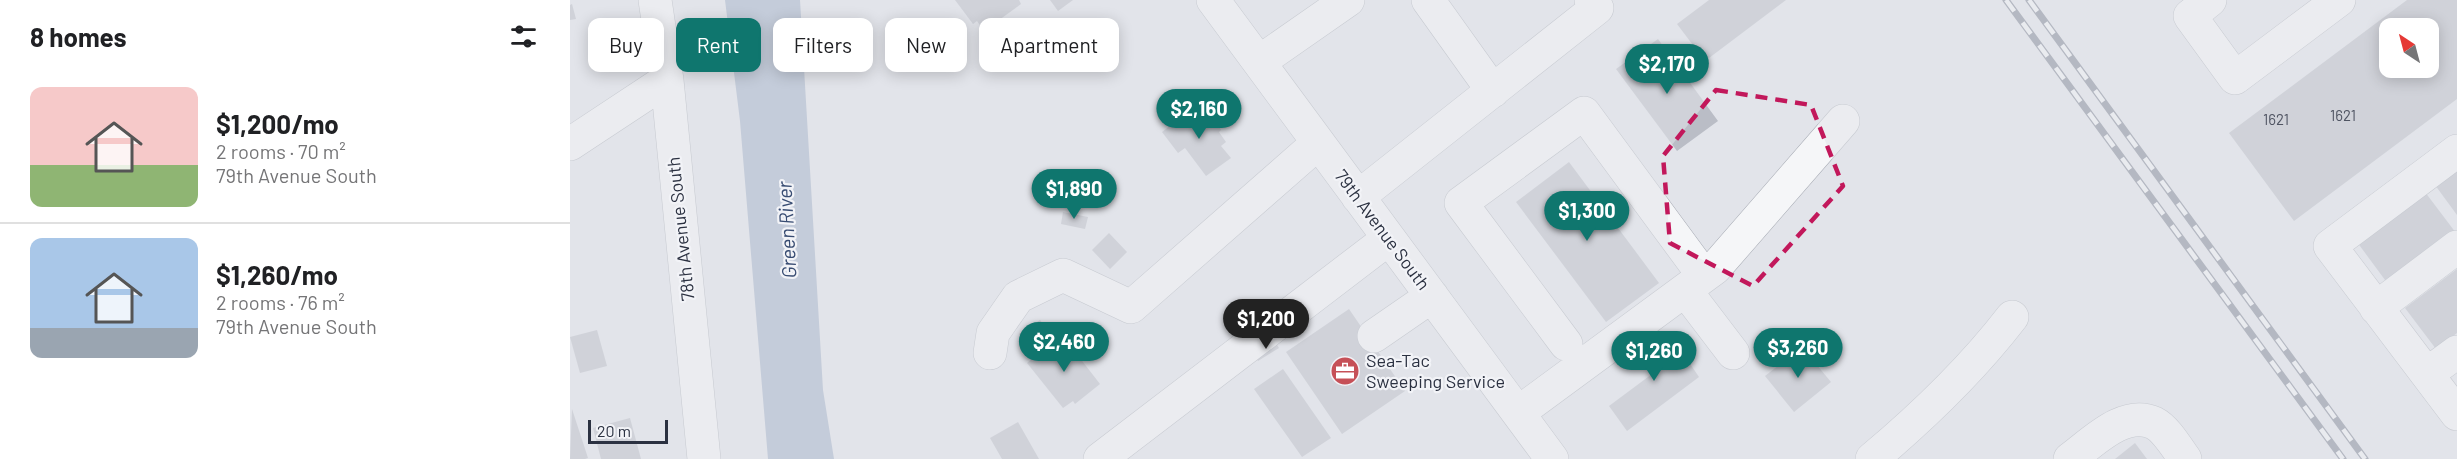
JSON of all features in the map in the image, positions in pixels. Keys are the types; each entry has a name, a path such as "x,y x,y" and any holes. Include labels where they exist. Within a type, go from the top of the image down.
{"street":[{"name":"78th Avenue South","path":"655,0 667,80 704,459"},
{"name":"79th Avenue South","path":"1213,0 1552,459"},
{"path":"1258,62 1348,0"},
{"path":"1428,0 1493,91"},
{"path":"1358,197 1597,9 1591,0"},
{"path":"2210,0 2190,16 2235,78 2339,0"},
{"path":"570,144 667,80"},
{"path":"1566,344 1461,203 1584,113 1695,283 1733,353"},
{"path":"1518,413 1715,268 1843,121"},
{"path":"990,353 993,333 1018,297 1064,275 1131,307 1318,143"},
{"path":"2457,151 2330,246 2457,414"},
{"path":"1100,459 1388,239"},
{"path":"2376,308 2457,247"},
{"path":"1374,336 1432,296"},
{"path":"1872,459 1951,384 2012,317"},
{"path":"2427,374 2457,352"},
{"path":"2070,459 2117,426 2138,419 2155,423 2185,459"}],"highlighted area":[{"path":"1716,90 1811,105 1843,186 1753,286 1670,243 1663,156"}],"water":[{"name":"Green River","path":"725,0 800,0 801,18 773,18 773,72 804,72 823,390 834,459 768,459 734,72 761,72 761,18 727,18"}],"building":[{"path":"955,0 1019,0 1021,4 1002,18 979,18 979,24 977,21 973,24"},
{"path":"1050,0 1073,0 1058,11"},
{"path":"1709,0 1786,0 1705,61 1677,24"},
{"path":"2407,0 2457,0 2457,99 2294,221 2229,133 2379,21 2379,78 2439,78 2439,18 2383,18"},
{"path":"572,4 576,19 570,20 570,5"},
{"path":"1658,39 1718,121 1677,151 1616,69"},
{"path":"1197,105 1212,125 1216,122 1226,142 1221,146 1231,158 1206,176 1185,148 1178,153 1162,132"},
{"path":"1569,162 1659,283 1606,322 1516,202"},
{"path":"2457,168 2457,215 2435,185"},
{"path":"2425,192 2456,233 2388,284 2357,242"},
{"path":"1063,212 1088,217 1085,229 1061,224"},
{"path":"1109,233 1127,252 1110,269 1092,250"},
{"path":"2457,269 2457,333 2436,349 2405,308"},
{"name":"Sea-Tac Sweeping Service","path":"1349,309 1405,391 1342,434 1286,352"},
{"path":"1040,320 1050,333 1029,348 1019,334"},
{"path":"597,330 607,366 580,373 570,337"},
{"path":"1658,332 1676,356 1682,352 1699,377 1627,431 1609,406 1652,374 1634,350"},
{"path":"1062,335 1100,384 1075,404 1073,401 1063,408 1027,363"},
{"path":"1274,340 1279,348 1258,361 1253,353"},
{"path":"1802,347 1831,382 1794,412 1765,376"},
{"path":"1283,369 1331,438 1302,457 1254,389"},
{"path":"572,409 588,458 585,459 570,459"},
{"path":"630,418 641,459 601,459 593,428"},
{"path":"1018,422 1039,459 1002,459 990,438"},
{"path":"2135,443 2147,459 2115,459"}],"railway":[{"path":"2006,0 2343,459"},
{"path":"2029,0 2365,459"}],"place":[{"name":"Sea-Tac Sweeping Service","path":"1345,371"}]}
